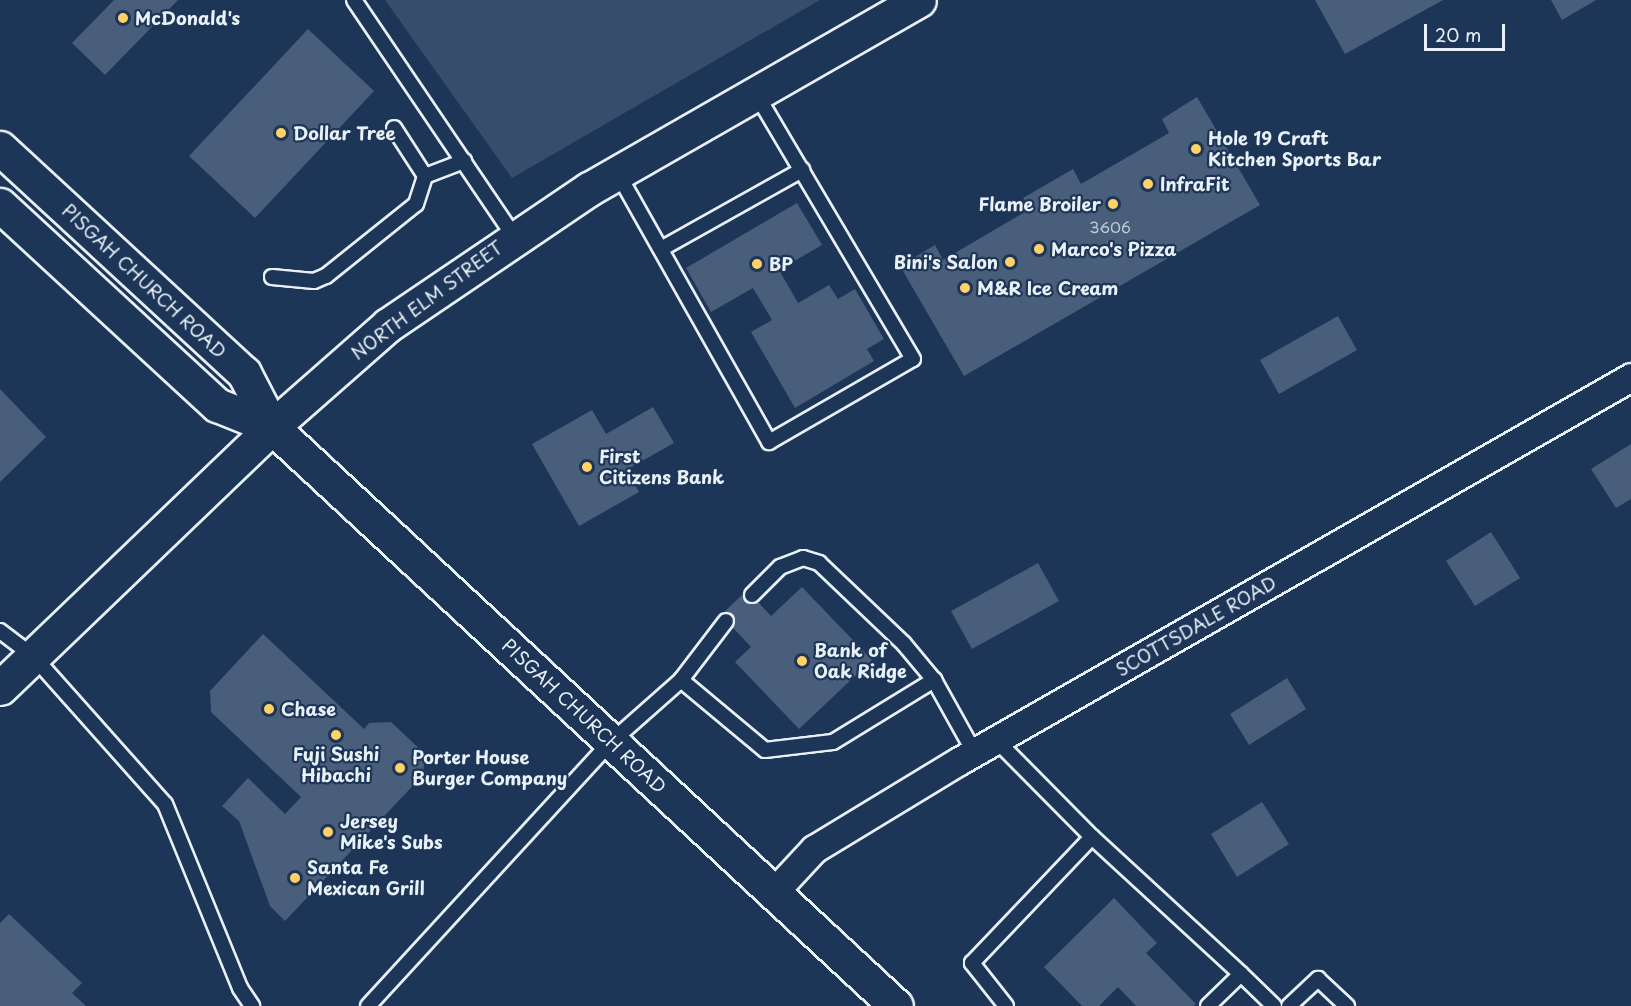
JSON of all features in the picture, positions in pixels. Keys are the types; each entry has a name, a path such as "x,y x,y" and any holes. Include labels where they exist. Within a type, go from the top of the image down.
{"main road":[{"name":"NORTH ELM STREET","path":"0,688 272,427 388,325 514,236 617,172 919,0"},
{"name":"PISGAH CHURCH ROAD","path":"0,148 244,373 272,427 774,892 888,1004"},
{"name":"PISGAH CHURCH ROAD","path":"0,205 217,405 272,427"}],"street":[{"name":"SCOTTSDALE ROAD","path":"774,892 814,849 985,746 1631,378"}],"lane":[{"path":"354,0 514,236"},
{"path":"617,172 769,442 913,359 756,93"},
{"path":"394,128 425,176"},
{"path":"425,176 464,161"},
{"path":"661,249 802,170"},
{"path":"272,277 314,281 326,276 416,204 425,176"},
{"path":"752,595 780,567 802,558 819,563 888,627 934,680 985,746 1092,837 1274,1006"},
{"path":"368,1006 611,742 681,680 726,621"},
{"path":"0,631 33,656 165,804 240,988 252,1006"},
{"path":"681,680 765,750 833,742 934,680"},
{"path":"1006,1006 972,963 1092,837"},
{"path":"1208,1006 1241,974"},
{"path":"1289,1006 1318,979 1347,1006"}],"shaded area":[{"path":"385,0 820,0 512,178"}],"building":[{"path":"114,0 178,0 105,75 72,43"},
{"path":"1315,0 1443,0 1345,54"},
{"path":"1551,0 1596,0 1562,20"},
{"path":"308,29 374,91 255,218 189,156"},
{"path":"1197,97 1260,205 964,376 900,266 935,245 943,260 1030,209 1023,198 1073,169 1081,184 1169,133 1162,119"},
{"path":"797,203 822,245 779,270 798,303 829,285 838,299 855,289 884,339 867,349 874,361 795,408 751,332 772,320 753,288 711,312 686,268"},
{"path":"1338,316 1357,350 1279,394 1260,360"},
{"path":"0,389 46,437 0,482"},
{"path":"653,407 674,443 626,470 639,492 579,526 532,444 592,410 606,434"},
{"path":"1631,444 1631,499 1616,508 1591,469"},
{"path":"1491,532 1520,578 1475,606 1446,561"},
{"path":"1038,563 1059,601 972,649 951,611"},
{"path":"802,587 872,660 799,729 735,662 751,647 721,615 747,590 771,616"},
{"path":"263,634 364,729 369,723 391,722 425,754 423,775 285,921 270,906 239,821 222,806 248,778 285,814 301,797 211,712 210,691"},
{"path":"1287,678 1306,709 1249,745 1230,714"},
{"path":"1262,802 1289,844 1237,877 1211,834"},
{"path":"1114,898 1157,943 1146,953 1196,1004 1193,1006 1136,1006 1118,987 1099,1006 1082,1006 1044,967"},
{"path":"9,914 82,983 72,993 86,1006 0,1006 0,923"}],"place":[{"name":"McDonald's","path":"123,18"},
{"name":"Dollar Tree","path":"281,133"},
{"name":"Hole 19 Craft Kitchen Sports Bar","path":"1196,149"},
{"name":"InfraFit","path":"1148,184"},
{"name":"Flame Broiler","path":"1113,204"},
{"name":"Marco's Pizza","path":"1039,249"},
{"name":"Bini's Salon","path":"1010,262"},
{"name":"BP","path":"757,264"},
{"name":"M&R Ice Cream","path":"965,288"},
{"name":"First Citizens Bank","path":"587,467"},
{"name":"Bank of Oak Ridge","path":"802,661"},
{"name":"Chase","path":"269,709"},
{"name":"Fuji Sushi Hibachi","path":"336,735"},
{"name":"Porter House Burger Company","path":"400,768"},
{"name":"Jersey Mike's Subs","path":"328,832"},
{"name":"Santa Fe Mexican Grill","path":"295,878"}]}
